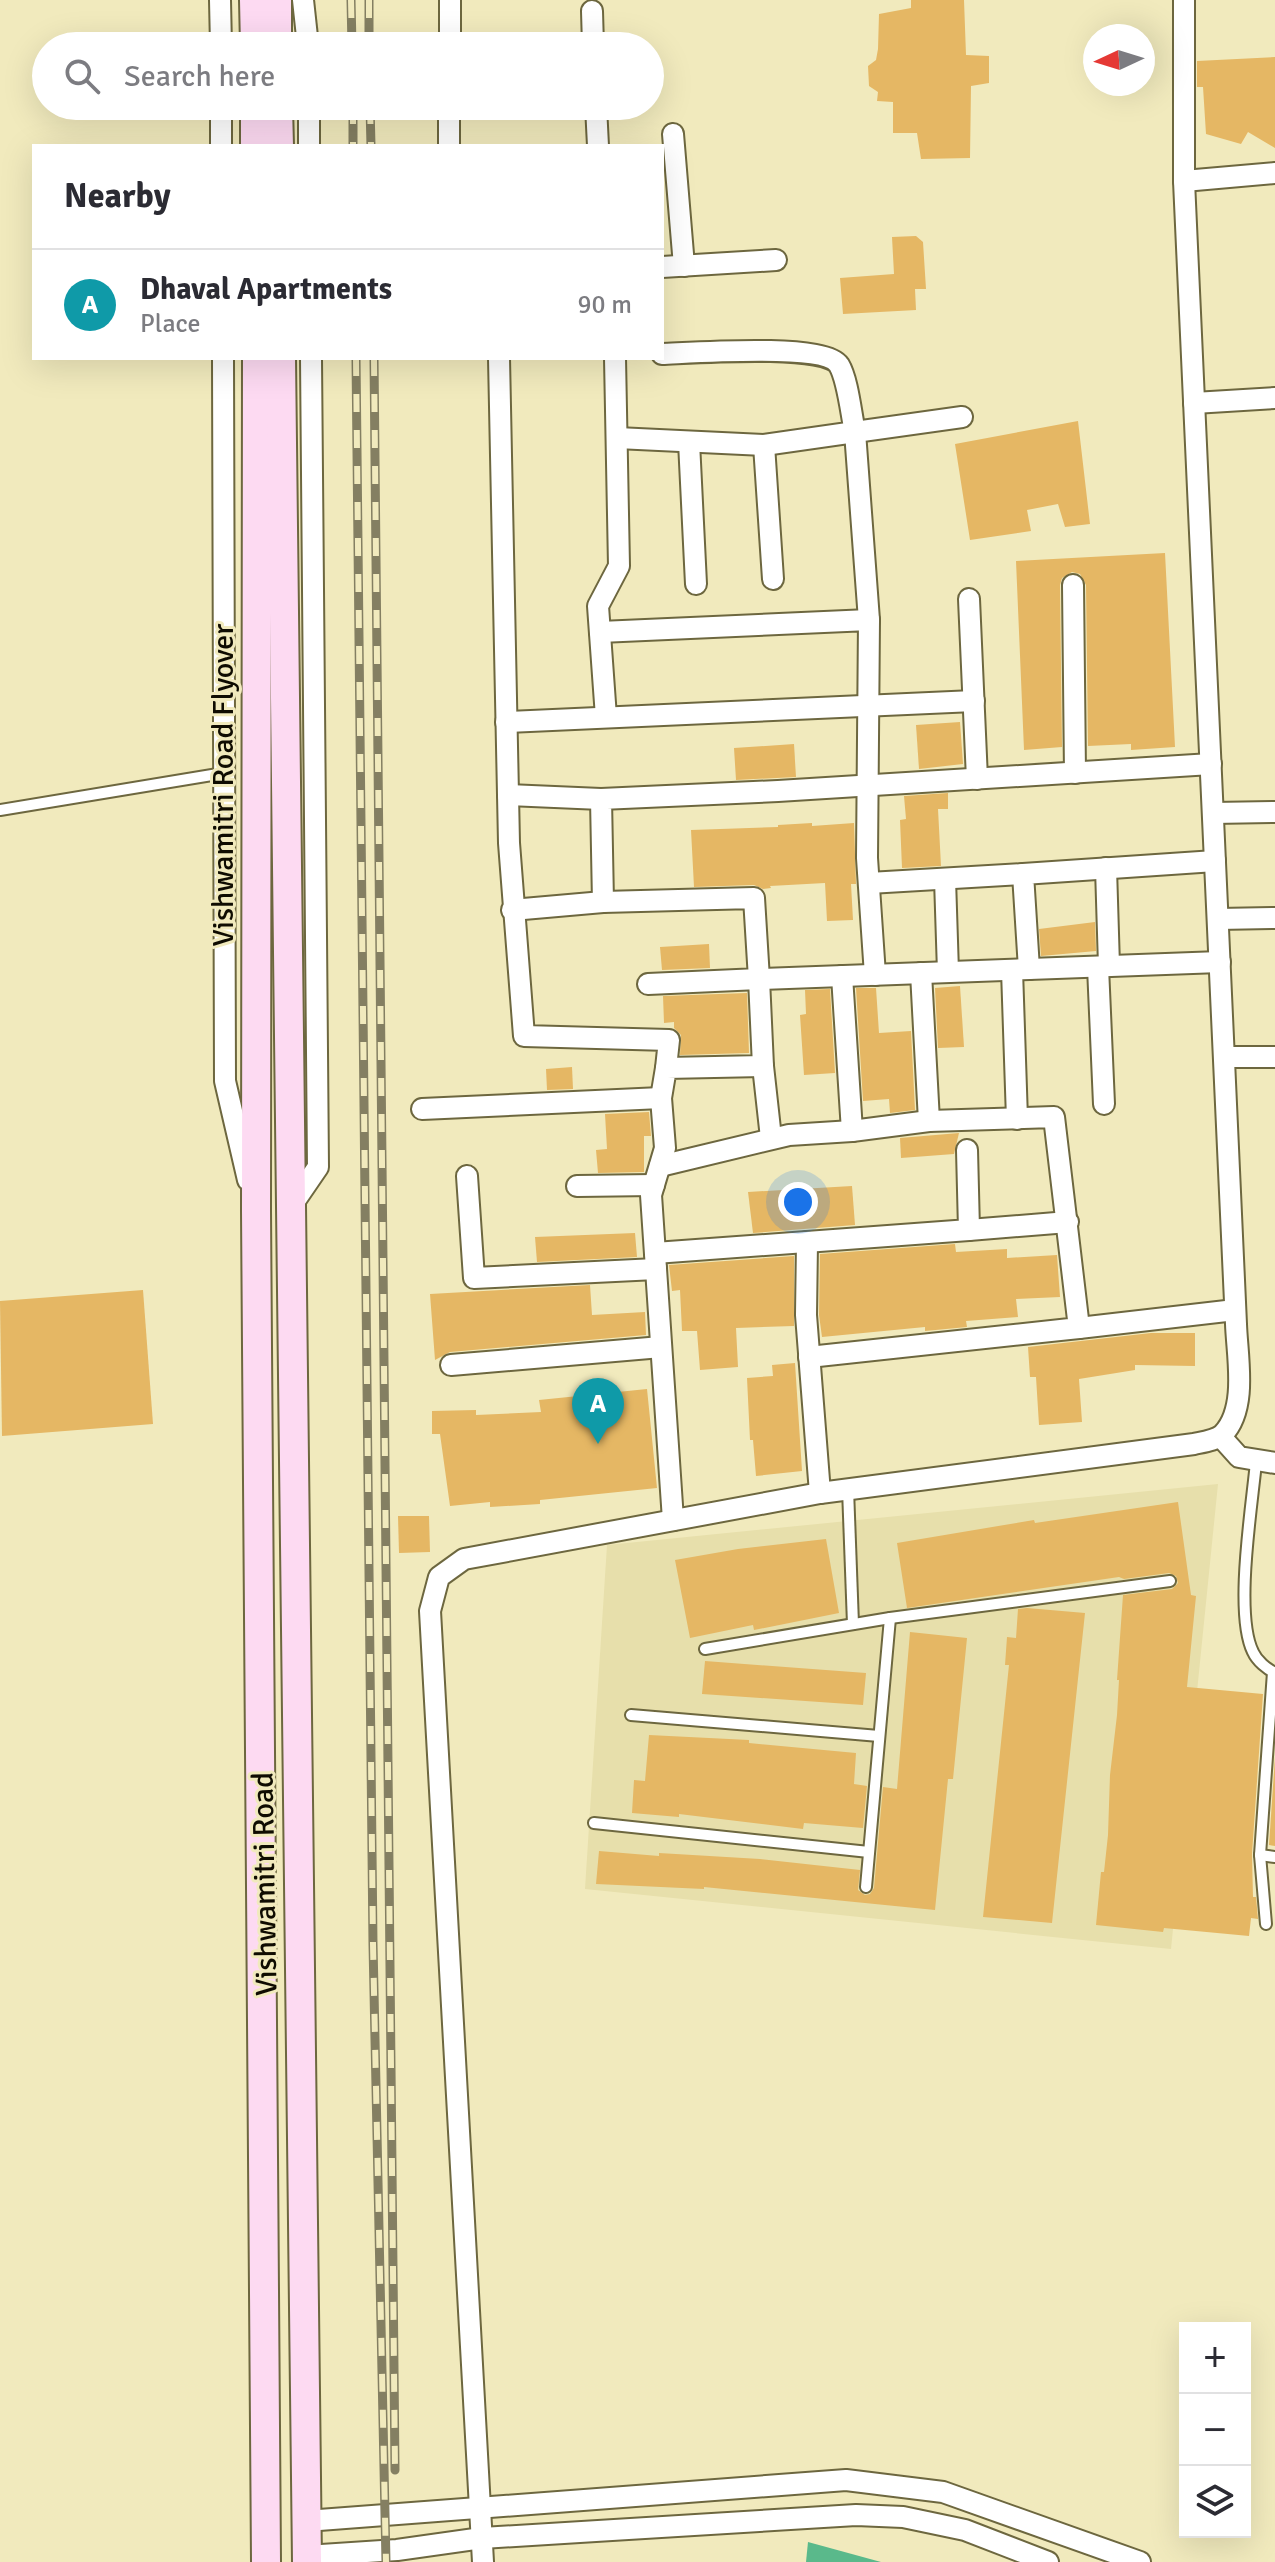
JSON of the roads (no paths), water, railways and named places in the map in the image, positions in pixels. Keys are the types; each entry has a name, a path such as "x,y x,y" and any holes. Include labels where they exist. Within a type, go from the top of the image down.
{"main road":[{"path":"254,0 255,32"},
{"path":"277,0 277,32"},
{"path":"255,120 255,144"},
{"path":"278,120 279,144"},
{"name":"Vishwamitri Road Flyover","path":"256,1211 257,360"},
{"name":"Vishwamitri Road Flyover","path":"281,360 292,1205"},
{"name":"Vishwamitri Road","path":"292,1205 306,2559"},
{"name":"Vishwamitri Road","path":"256,1211 266,2562"}],"street":[{"path":"220,0 221,32"},
{"path":"303,0 306,32"},
{"path":"450,0 450,32"},
{"path":"483,2562 430,1611 439,1577 464,1559 820,1493 1194,1444 1221,1437 1232,1421 1238,1400 1184,181 1184,0"},
{"path":"592,11 593,32"},
{"path":"221,120 221,144"},
{"path":"309,120 309,144"},
{"path":"449,120 449,144"},
{"path":"597,120 598,144"},
{"path":"673,134 684,266"},
{"path":"1184,181 1275,173"},
{"path":"664,267 776,260"},
{"path":"664,354 794,351 829,356 839,365 855,432 869,620 867,786 875,975"},
{"path":"223,360 225,1081 256,1211"},
{"path":"292,1205 318,1167 311,360"},
{"path":"499,360 512,910 524,1036 669,1040 661,1098 665,1148 651,1195 673,1520"},
{"path":"606,717 598,606 619,566 615,360"},
{"path":"1194,403 1275,398"},
{"path":"617,438 764,445 962,417"},
{"path":"689,442 696,584"},
{"path":"764,445 773,579"},
{"path":"1073,585 1075,773"},
{"path":"969,599 977,779"},
{"path":"600,632 869,620"},
{"path":"506,722 974,701"},
{"path":"508,795 601,799 1211,764"},
{"path":"601,799 603,902"},
{"path":"1213,813 1275,812"},
{"path":"869,883 1215,861"},
{"path":"1104,1104 1106,868"},
{"path":"1017,1119 1023,874"},
{"path":"945,879 948,972"},
{"path":"512,910 603,902 754,898 763,1066 771,1138"},
{"path":"1218,919 1275,918"},
{"path":"648,984 1220,962"},
{"path":"921,973 929,1121"},
{"path":"842,976 852,1131"},
{"path":"1224,1057 1275,1057"},
{"path":"666,1068 763,1066"},
{"path":"422,1109 661,1098"},
{"path":"577,1186 657,1176 771,1138 789,1135 929,1121 1054,1117 1079,1328"},
{"path":"967,1150 969,1230"},
{"path":"467,1176 474,1278 655,1261 807,1242 1068,1222"},
{"path":"807,1242 806,1315 820,1493"},
{"path":"809,1357 1235,1310"},
{"path":"451,1365 661,1347"},
{"path":"1221,1437 1239,1457 1266,1463"},
{"path":"306,2521 846,2480 872,2481 943,2492 1140,2562"},
{"path":"306,2559 482,2538 856,2515 903,2517 965,2530 1048,2562"}],"lane":[{"path":"0,810 226,773"},
{"path":"1266,1463 1244,1606 1253,1652 1274,1672 1260,1855 1266,1924"},
{"path":"848,1489 853,1624"},
{"path":"705,1649 890,1618 1170,1581"},
{"path":"866,1887 890,1618"},
{"path":"631,1715 879,1736"},
{"path":"594,1823 869,1852"},
{"path":"1260,1855 1275,1857"}],"railway":[{"path":"351,0 352,32"},
{"path":"369,0 369,32"},
{"path":"353,120 353,144"},
{"path":"370,120 371,144"},
{"path":"356,360 373,1944 386,2562"},
{"path":"374,360 395,2470"}],"place":[{"name":"Dhaval Apartments","path":"598,1444"}]}
